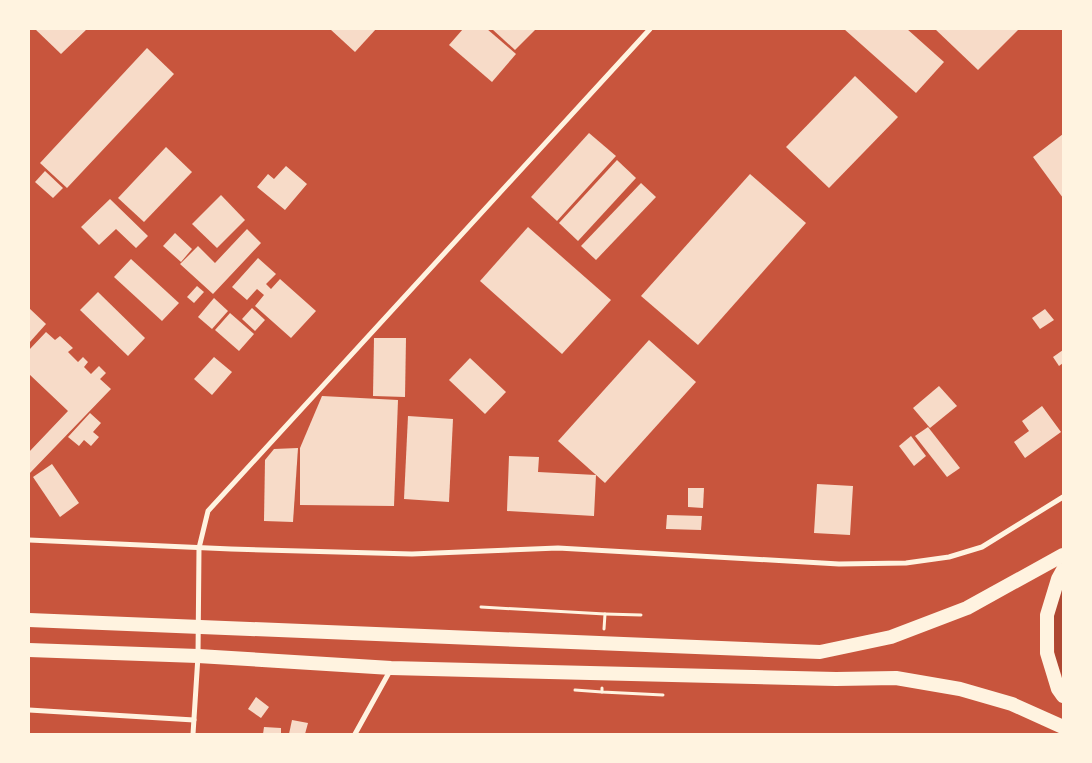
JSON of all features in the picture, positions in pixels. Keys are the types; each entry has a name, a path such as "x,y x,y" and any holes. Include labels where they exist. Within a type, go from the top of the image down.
{"highway":[{"path":"29,620 820,652 890,637 967,608 1063,555"},
{"path":"1063,570 1058,578 1047,615 1047,653 1058,689 1063,696"},
{"path":"29,650 198,656 391,668 836,679 896,678 960,689 1012,704 1063,727"}],"street":[{"path":"193,734 198,656 199,548 208,511 650,29"},
{"path":"29,540 199,548 412,554 558,548 838,564 906,563 949,557 982,547 1063,497"},
{"path":"355,734 391,668"},
{"path":"29,710 194,720"}],"path":[{"path":"605,614 641,616"}],"shaded area":[{"path":"1063,581 1063,678 1055,658 1053,619"}],"building":[{"path":"35,29 87,29 61,54"},
{"path":"330,29 376,29 355,52"},
{"path":"463,29 487,29 516,54 492,82 449,45"},
{"path":"492,29 536,29 515,50"},
{"path":"844,29 907,29 944,62 916,93"},
{"path":"935,29 1016,29 1018,30 978,70"},
{"path":"147,48 174,74 67,188 40,163"},
{"path":"855,76 898,117 829,188 786,147"},
{"path":"589,133 616,156 557,221 531,197"},
{"path":"1063,134 1063,198 1033,157"},
{"path":"166,147 192,172 144,222 118,198"},
{"path":"617,160 636,178 578,241 559,223"},
{"path":"286,166 307,184 285,210 257,187 268,174 274,179"},
{"path":"45,171 63,188 53,198 35,182"},
{"path":"750,174 806,223 698,345 641,296"},
{"path":"641,183 656,197 596,260 581,246"},
{"path":"221,195 245,220 217,248 192,224"},
{"path":"110,199 148,236 136,248 116,229 99,245 81,227"},
{"path":"528,227 611,300 562,354 480,281"},
{"path":"247,229 261,243 213,294 180,264 198,246 215,263"},
{"path":"175,233 192,249 181,262 163,246"},
{"path":"258,258 276,274 266,284 271,289 280,279 316,311 291,338 255,306 264,295 257,289 247,300 232,287"},
{"path":"131,259 179,303 162,321 114,277"},
{"path":"197,286 204,292 194,303 187,297"},
{"path":"98,292 145,338 128,356 80,310"},
{"path":"214,298 228,311 212,329 198,317"},
{"path":"29,308 46,324 29,343"},
{"path":"252,308 265,320 255,331 242,319"},
{"path":"1045,309 1054,320 1040,329 1032,318"},
{"path":"230,313 254,334 239,351 215,330"},
{"path":"46,332 55,340 60,336 73,348 68,352 78,362 83,357 88,362 84,367 91,374 99,366 106,373 100,379 111,389 29,474 29,452 68,411 29,374 29,350"},
{"path":"374,338 406,338 405,397 373,396"},
{"path":"649,340 696,382 605,483 558,441"},
{"path":"1063,350 1063,363 1059,366 1053,357"},
{"path":"214,357 232,372 212,395 194,379"},
{"path":"470,358 506,392 485,414 449,380"},
{"path":"939,386 957,406 930,428 913,408"},
{"path":"322,396 398,400 394,506 300,505 300,448"},
{"path":"1042,406 1061,432 1025,458 1014,442 1029,431 1022,421"},
{"path":"90,413 101,423 93,432 99,437 91,446 84,440 79,446 68,437"},
{"path":"408,416 453,419 449,502 404,499"},
{"path":"928,427 960,468 947,477 915,436"},
{"path":"911,436 926,456 914,466 899,446"},
{"path":"298,448 293,522 264,521 265,460 274,449"},
{"path":"509,456 539,457 538,472 596,475 594,516 507,511"},
{"path":"52,464 79,503 60,517 33,477"},
{"path":"817,484 853,486 850,535 814,533"},
{"path":"688,488 704,488 703,508 688,507"},
{"path":"667,515 702,516 701,530 666,529"},
{"path":"256,697 269,707 261,718 248,709"},
{"path":"292,720 308,723 305,734 289,734"},
{"path":"264,727 281,728 281,734 263,734"}]}
